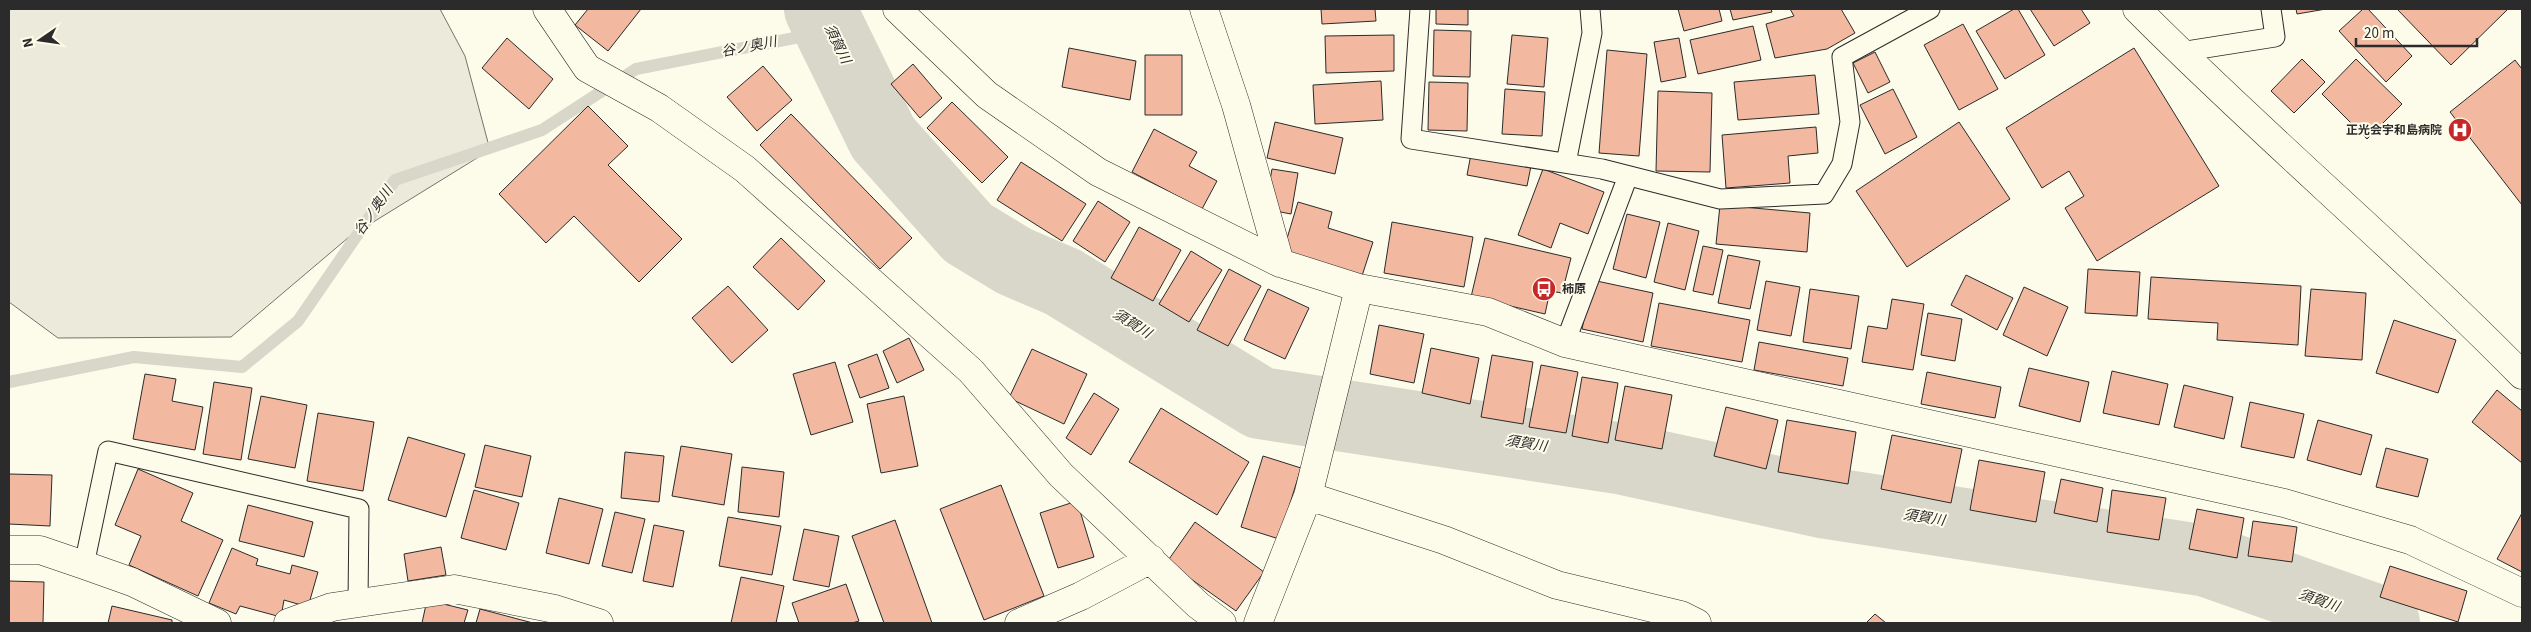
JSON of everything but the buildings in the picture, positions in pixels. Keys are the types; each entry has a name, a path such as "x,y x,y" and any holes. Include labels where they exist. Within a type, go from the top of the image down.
{"street":[{"path":"547,9 587,68 659,108 745,168 971,370 1061,476 1198,605 1222,623"},
{"path":"897,9 987,95 1098,172 1280,263 1359,288 1488,312 1565,343 2284,503 2410,540 2522,593"},
{"path":"1204,9 1236,105 1280,263"},
{"path":"2137,9 2180,52 2468,320 2522,375"},
{"path":"1258,623 1308,496 1359,288"},
{"path":"1308,496 1444,540 1557,585 1681,615 1696,623"},
{"path":"9,550 40,550 84,565 132,582 217,623"},
{"path":"1019,623 1080,596 1151,559"},
{"path":"288,623 332,607 454,589 555,609 600,623"}],"lane":[{"path":"1420,9 1411,139 1628,176 1720,199 1824,194 1842,164 1850,122 1842,57 1930,9"},
{"path":"1566,164 1592,33 1590,9"},
{"path":"2180,52 2275,37 2271,9"},
{"path":"1565,343 1628,176"},
{"path":"84,565 108,451 359,510 358,603"}],"shaded area":[{"path":"9,9 440,9 465,56 490,150 349,237 231,337 58,338 9,302"}],"waterway":[{"name":"須賀川","path":"820,9 883,138 968,233 1014,261 1063,282 1260,403 1624,459 1827,503 2207,561 2384,623"},
{"name":"谷ノ奥川","path":"9,382 134,357 242,367 298,321 395,180 542,130 636,69 830,31"}],"place":[{"name":"正光会宇和島病院","path":"2460,130"},
{"name":"柿原","path":"1544,289"}]}
